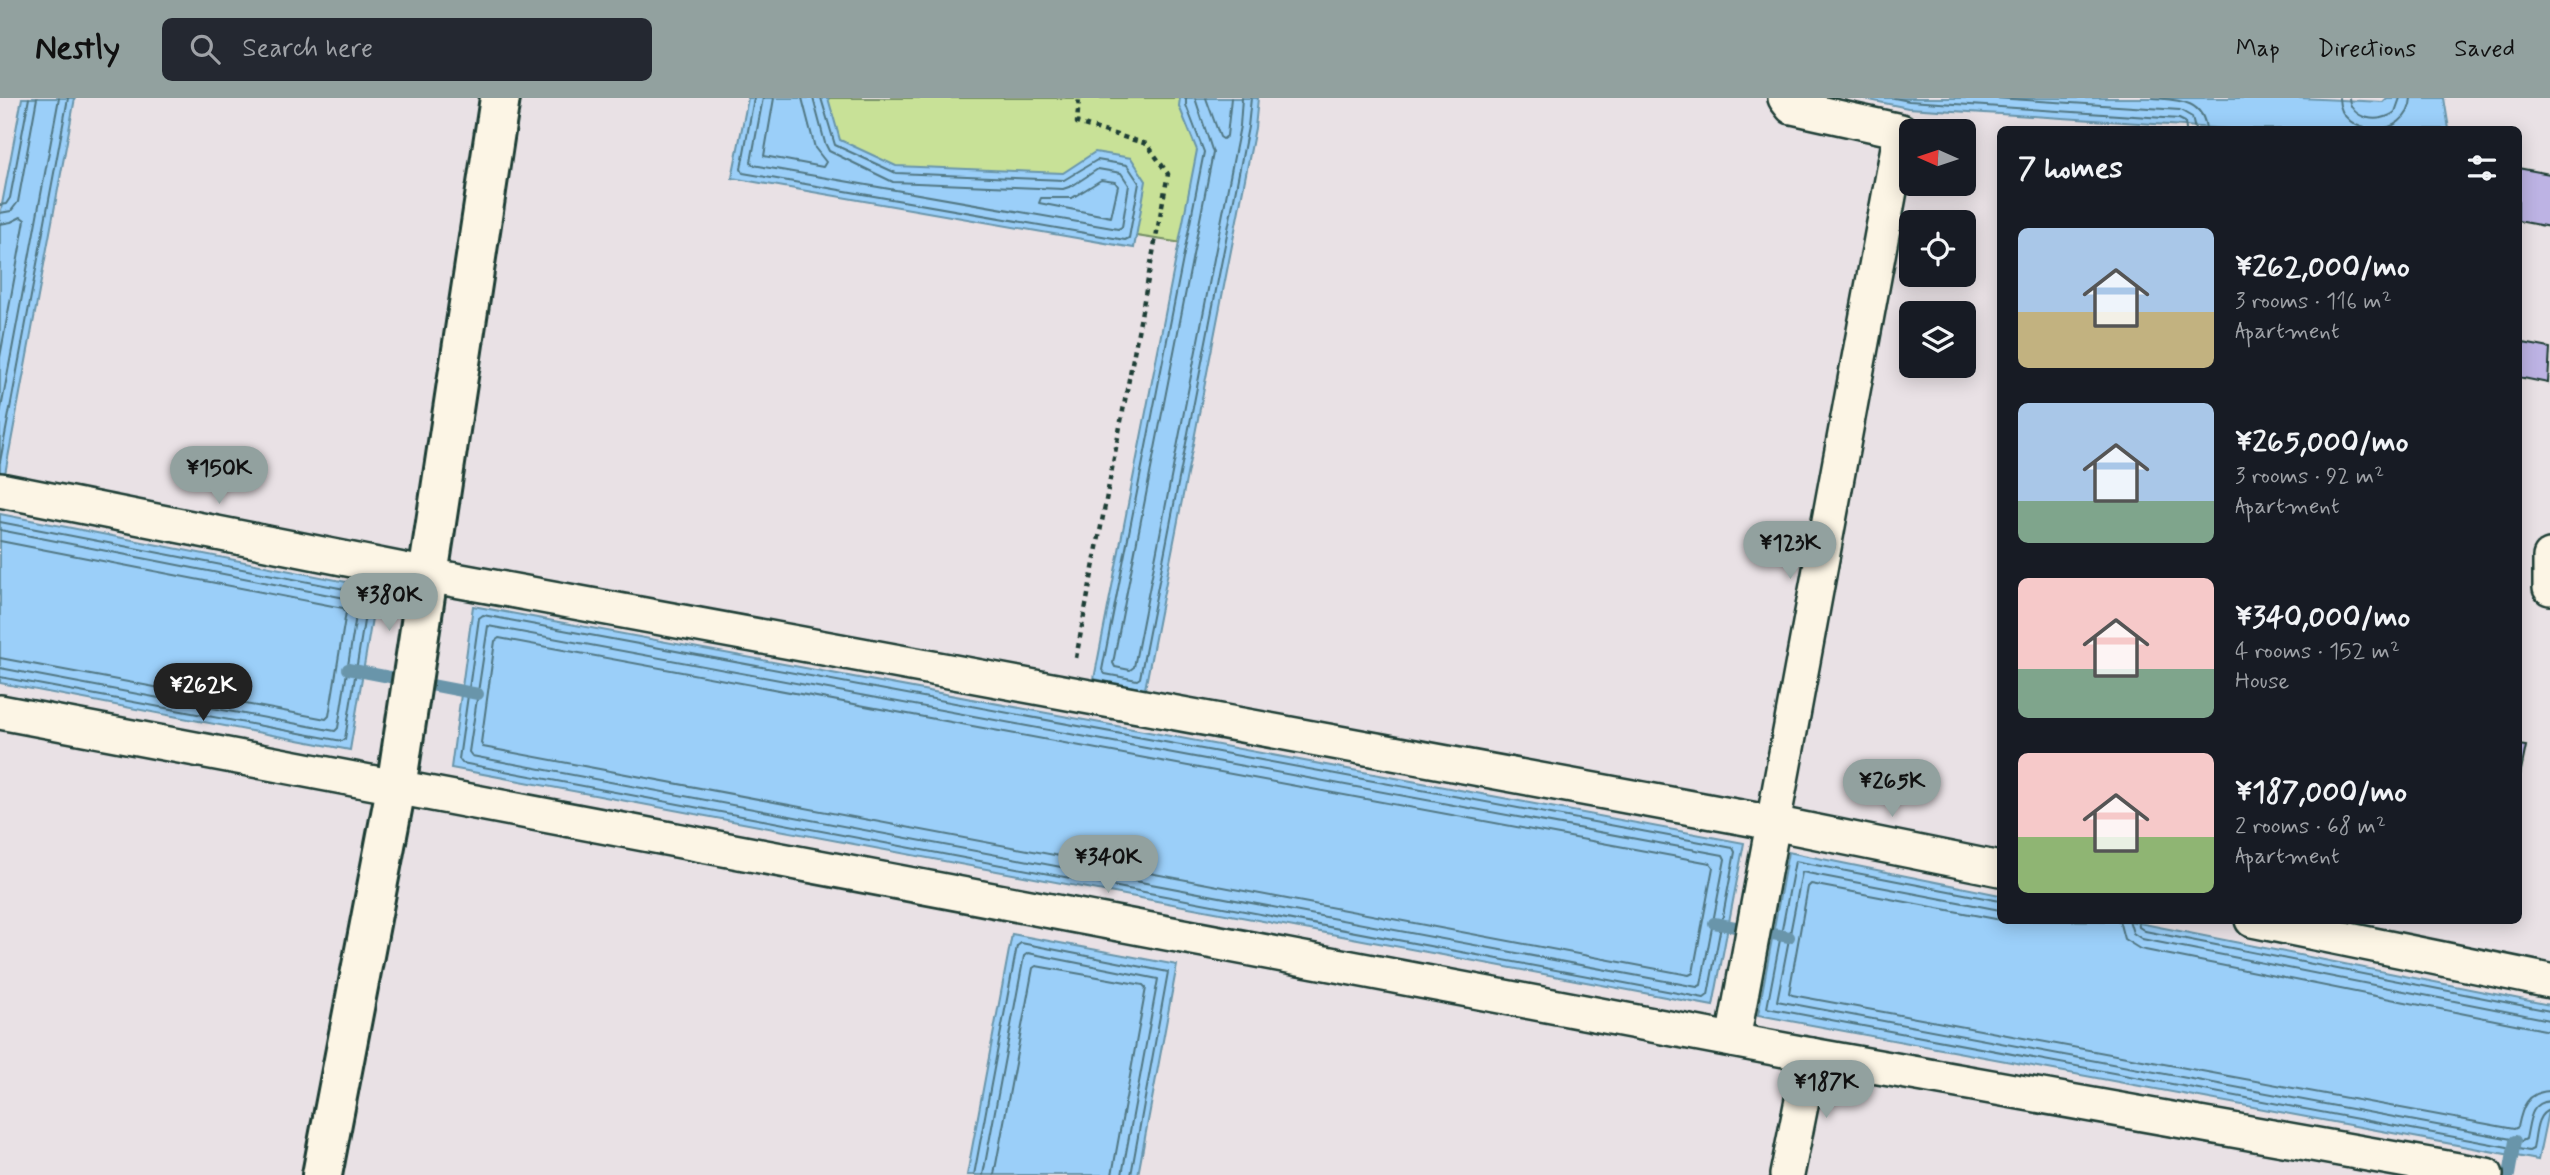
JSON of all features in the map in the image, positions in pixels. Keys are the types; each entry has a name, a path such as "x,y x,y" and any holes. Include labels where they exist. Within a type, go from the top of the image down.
{"street":[{"path":"322,1175 396,788 500,98"},
{"path":"1733,1040 1901,131 1792,107 1785,98"},
{"path":"0,490 428,575 1773,823 1997,868"},
{"path":"2550,557 2550,588"},
{"path":"0,712 1811,1055 2486,1175"},
{"path":"2272,924 2550,981"},
{"path":"1787,1175 1811,1055"}],"path":[{"path":"1070,693 1168,174 1147,144 1077,123 1079,98"}],"green space":[{"path":"761,98 1224,98 1209,247 746,177"}],"water":[{"path":"22,98 75,98 5,474 0,473 0,215"},
{"path":"748,98 828,98 840,140 896,166 1063,173 1095,152 1131,158 1146,181 1134,248 732,178"},
{"path":"1180,98 1258,98 1255,128 1145,689 1094,679 1197,150 1179,106"},
{"path":"1860,98 2300,98 2383,102 2387,98 2444,98 2449,126 2184,126 1908,108"},
{"path":"0,514 377,588 350,750 0,683"},
{"path":"473,606 1744,843 1713,1006 451,768"},
{"path":"1788,852 1997,894 1997,924 2144,924 2550,1005 2550,1102 2538,1160 1758,1015"},
{"path":"1012,934 1177,965 1138,1175 967,1175"}],"building":[{"path":"2522,169 2550,174 2550,227 2522,222"},
{"path":"2522,343 2550,348 2548,383 2522,378"},
{"path":"2522,746 2526,746 2522,766"}],"waterway":[{"path":"348,669 478,694"},
{"path":"1714,923 1789,937"},
{"path":"2509,1175 2515,1141"}]}
